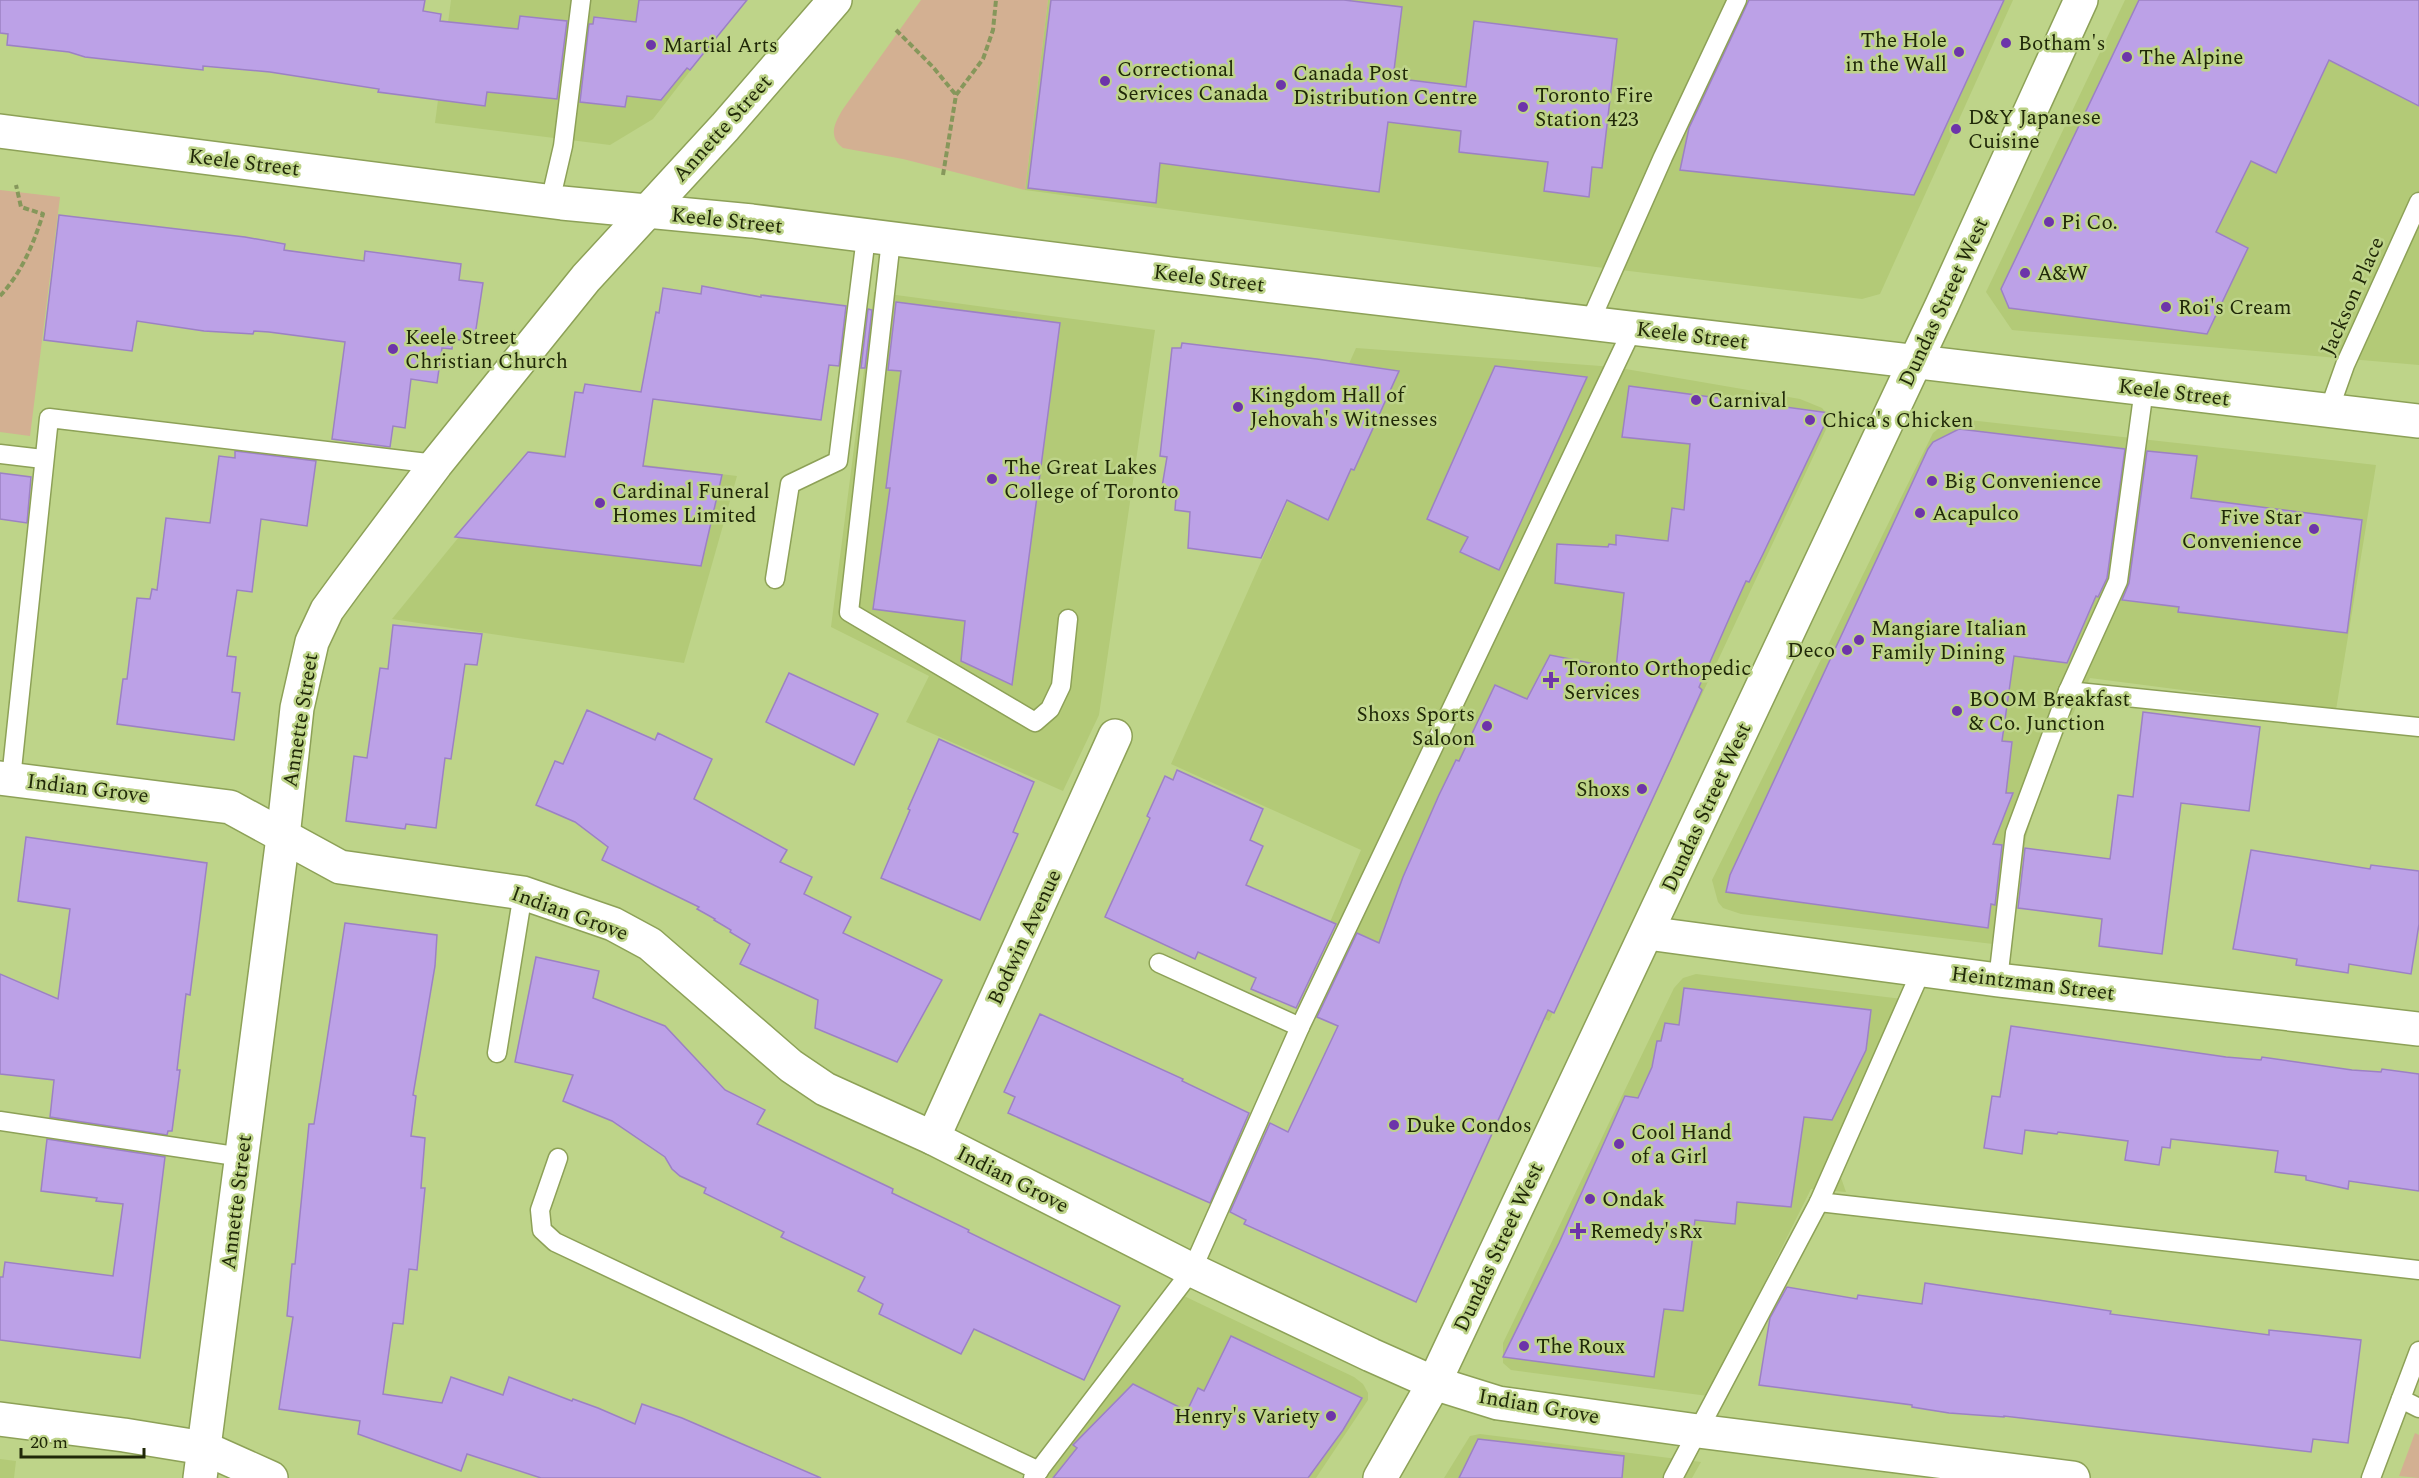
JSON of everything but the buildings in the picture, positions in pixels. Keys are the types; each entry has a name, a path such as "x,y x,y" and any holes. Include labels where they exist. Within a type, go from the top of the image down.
{"street":[{"name":"Annette Street","path":"202,1463 283,837 297,708 312,642 327,610 436,465 586,278 725,127 835,0"},
{"name":"Dundas Street West","path":"1380,1478 1434,1383 1916,361 2081,0"},
{"name":"Keele Street","path":"0,131 550,201 752,221 878,238 2419,421"},
{"name":"Bodwin Avenue","path":"933,1138 1115,736"},
{"name":"Indian Grove","path":"5,779 230,807 340,867 523,893 613,924 650,944 791,1066 825,1089 933,1138 1192,1270 1434,1383 1498,1403 1964,1471 2073,1478"},
{"name":"Heintzman Street","path":"1647,933 1998,980 2419,1029"},
{"path":"0,1419 124,1435 202,1463 271,1478"}],"lane":[{"path":"550,201 563,146 581,0"},
{"path":"1590,322 1663,157 1737,0"},
{"name":"Jackson Place","path":"2329,410 2345,365 2419,202"},
{"path":"775,579 790,484 838,461 878,238"},
{"path":"878,238 849,612 1035,722 1050,709 1061,686 1068,619"},
{"path":"558,1158 540,1210 542,1230 555,1242 1036,1474 1192,1270 1300,1027 1633,328"},
{"path":"1998,980 2015,833 2068,691 2118,581 2144,389"},
{"path":"5,779 49,418 436,465"},
{"path":"0,454 43,459"},
{"path":"2068,691 2419,727"},
{"path":"497,1053 523,893"},
{"path":"1159,963 1300,1027"},
{"path":"1673,1478 1819,1202 1922,969"},
{"path":"0,1121 242,1157"},
{"path":"1819,1202 2419,1270"},
{"path":"2371,1478 2419,1351"},
{"path":"2401,1399 2419,1408"}],"path":[{"path":"943,176 956,95 983,59 993,30 996,0"},
{"path":"896,30 933,67 956,95"},
{"path":"0,296 11,284 32,249 43,214 21,207 16,185"}],"shaded area":[{"path":"451,0 745,0 653,119 610,145 435,123"},
{"path":"921,0 1048,0 1025,190 903,159 843,148 835,139 835,125 843,109"},
{"path":"1048,0 2013,0 1880,294 1862,299 1596,267 1025,190"},
{"path":"2125,0 2419,0 2419,365 2012,330 1986,292"},
{"path":"0,190 60,197 30,436 0,432"},
{"name":"The Great Lakes College of Toronto","path":"874,292 1155,330 1099,715 1063,791 906,722 929,676 831,627"},
{"path":"1356,348 1614,367 1800,399 1822,408 1827,414 1829,423 1549,1021 1330,922 1361,850 1171,764"},
{"path":"1969,420 2376,465 2336,710 2090,678 2045,773 2026,837 2010,946 1741,914 1723,908 1718,902 1712,880 1933,433 1942,426"},
{"path":"529,451 737,476 684,663 392,619"},
{"path":"1696,974 1919,1001 1839,1172 1846,1192 1811,1189 1708,1396 1511,1370 1503,1363 1503,1343 1674,988 1683,978"},
{"path":"1184,1296 1354,1377 1363,1384 1368,1393 1368,1400 1316,1478 1040,1478"},
{"path":"2415,1433 2419,1435 2419,1478 2399,1476"},
{"path":"1480,1434 1701,1462 1692,1478 1444,1478 1470,1436"},
{"path":"0,1459 16,1461 14,1478 0,1478"}],"place":[{"name":"Botham's","path":"2006,43"},
{"name":"Martial Arts","path":"651,45"},
{"name":"The Hole in the Wall","path":"1959,52"},
{"name":"The Alpine","path":"2127,57"},
{"name":"Correctional Services Canada","path":"1105,81"},
{"name":"Canada Post Distribution Centre","path":"1281,85"},
{"name":"Toronto Fire Station 423","path":"1523,107"},
{"name":"D&Y Japanese Cuisine","path":"1956,129"},
{"name":"Pi Co.","path":"2049,222"},
{"name":"A&W","path":"2025,273"},
{"name":"Roi's Cream","path":"2166,307"},
{"name":"Keele Street Christian Church","path":"393,349"},
{"name":"Carnival","path":"1696,400"},
{"name":"Kingdom Hall of Jehovah's Witnesses","path":"1238,407"},
{"name":"Chica's Chicken","path":"1810,420"},
{"name":"The Great Lakes College of Toronto","path":"992,479"},
{"name":"Big Convenience","path":"1932,481"},
{"name":"Cardinal Funeral Homes Limited","path":"600,503"},
{"name":"Acapulco","path":"1920,513"},
{"name":"Five Star Convenience","path":"2314,529"},
{"name":"Mangiare Italian Family Dining","path":"1859,640"},
{"name":"Deco","path":"1847,650"},
{"name":"Toronto Orthopedic Services","path":"1551,680"},
{"name":"BOOM Breakfast & Co. Junction","path":"1957,711"},
{"name":"Shoxs Sports Saloon","path":"1487,726"},
{"name":"Shoxs","path":"1642,789"},
{"name":"Duke Condos","path":"1394,1125"},
{"name":"Cool Hand of a Girl","path":"1619,1144"},
{"name":"Ondak","path":"1590,1199"},
{"name":"Remedy'sRx","path":"1578,1231"},
{"name":"The Roux","path":"1524,1346"},
{"name":"Henry's Variety","path":"1331,1416"}]}
